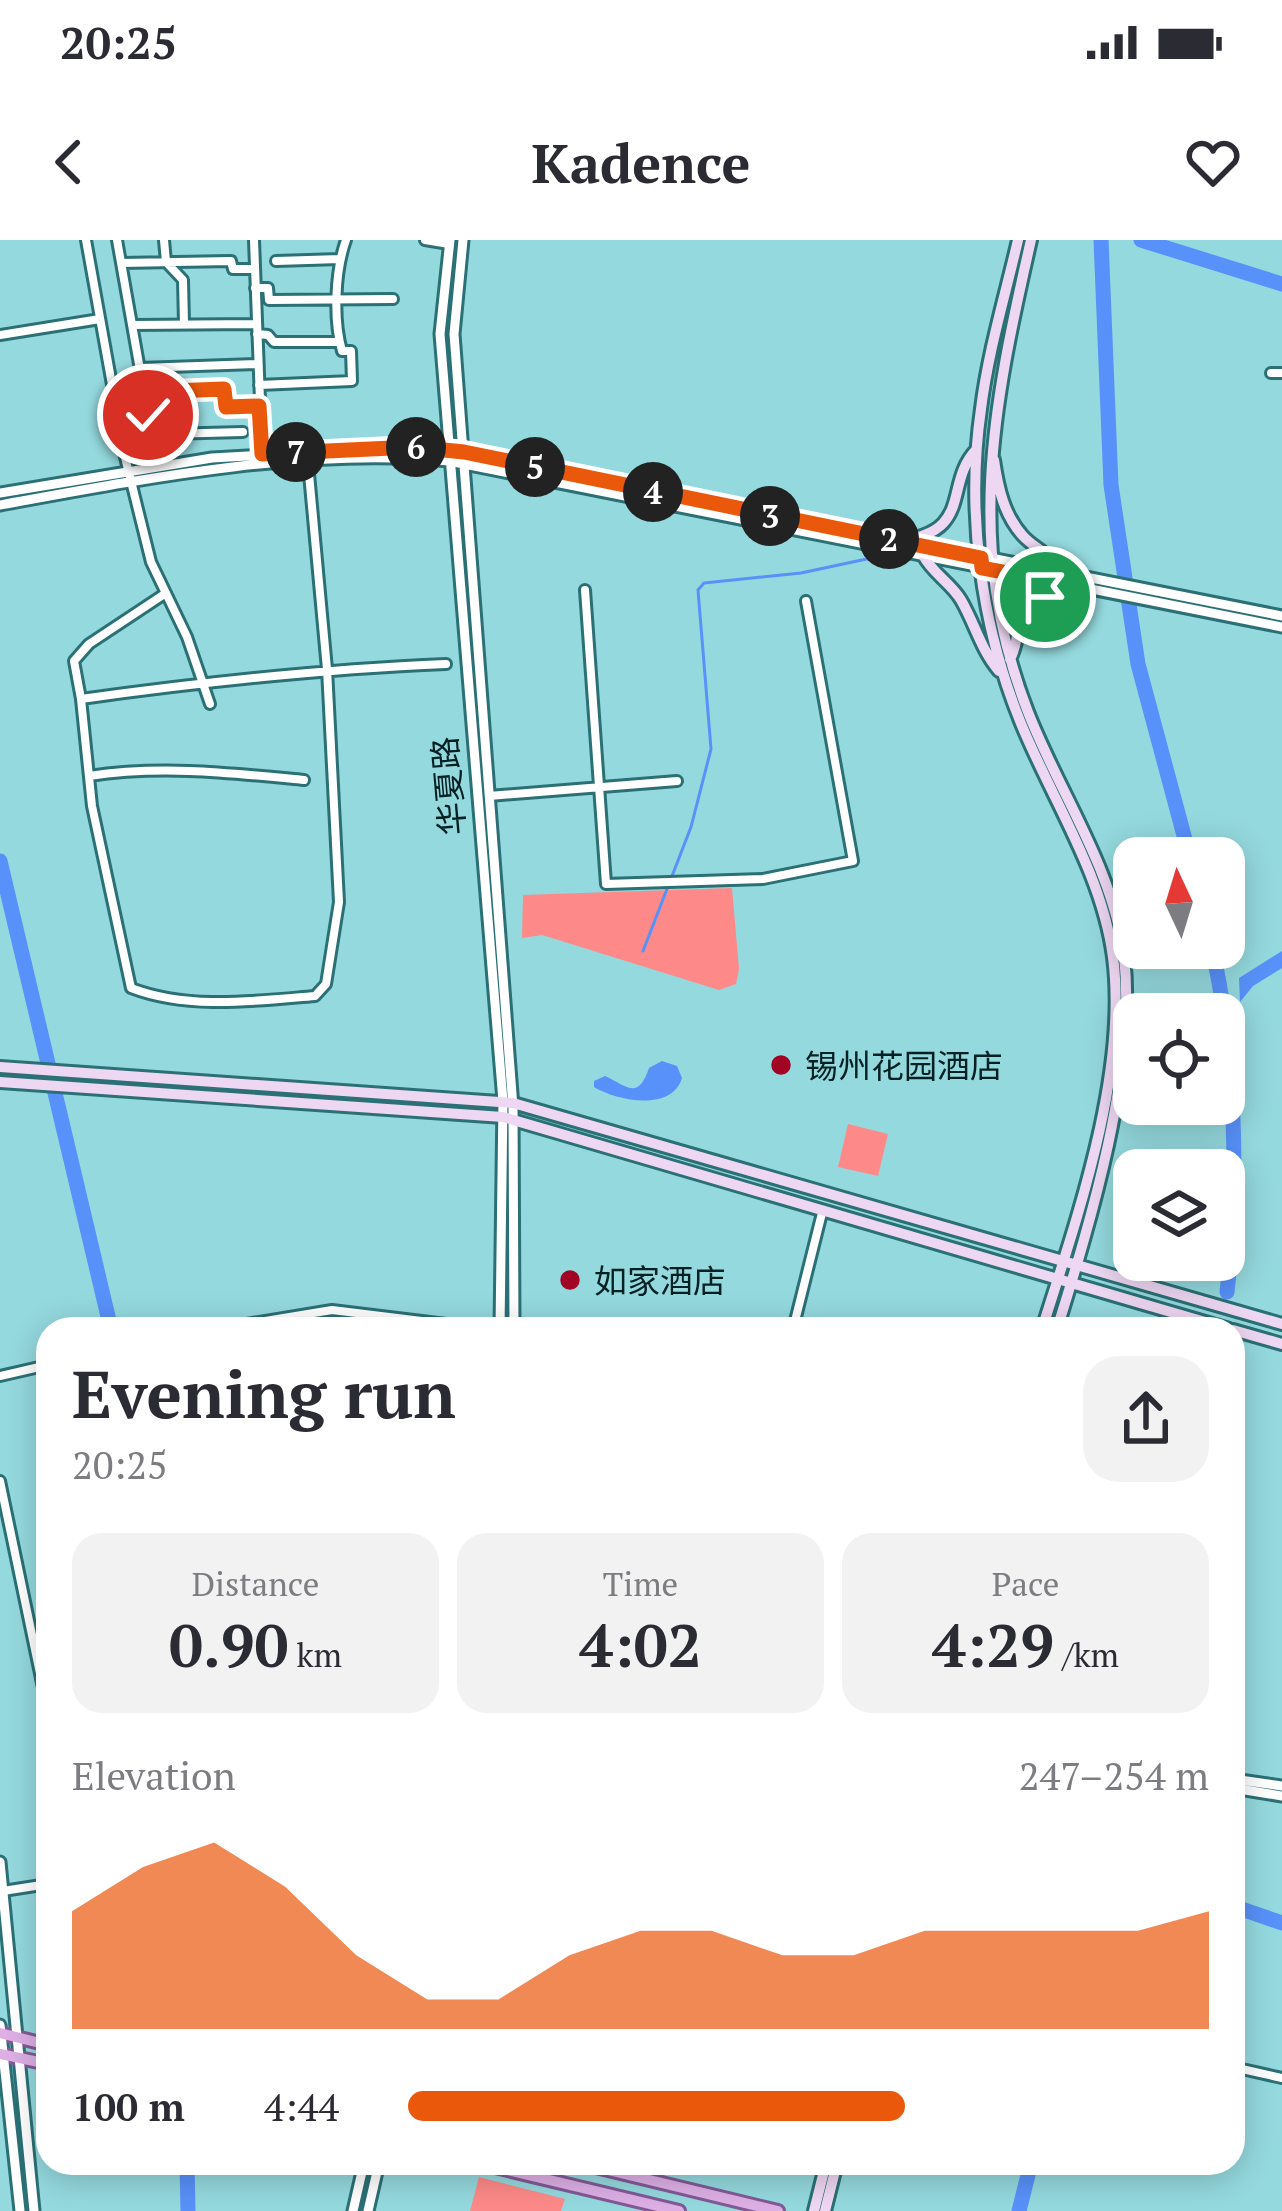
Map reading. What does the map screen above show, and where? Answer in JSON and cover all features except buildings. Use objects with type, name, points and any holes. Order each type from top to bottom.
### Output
[{"type":"main road","points":[[1018,240],[996,365],[988,564],[1028,713],[1102,877],[1124,952],[1127,1027],[1119,1088],[1071,1263],[1058,1280],[1046,1317]]},
{"type":"main road","points":[[1031,240],[976,450],[993,640],[1004,678],[1092,880],[1113,954],[1117,1026],[1071,1283],[1061,1317]]},
{"type":"main road","points":[[992,440],[1002,500],[1010,517],[1060,572]]},
{"type":"main road","points":[[895,541],[913,539],[939,526],[955,506],[968,458],[976,450]]},
{"type":"main road","points":[[923,555],[958,595],[987,656],[1004,678]]},
{"type":"main road","points":[[1010,659],[1025,614],[1033,605],[1080,587]]},
{"type":"main road","points":[[0,1067],[508,1102],[1282,1324]]},
{"type":"main road","points":[[0,1082],[508,1119],[1187,1317]]},
{"type":"main road","points":[[1245,1334],[1282,1344]]},
{"type":"main road","points":[[0,2030],[36,2042]]},
{"type":"main road","points":[[2,2055],[36,2062]]},
{"type":"main road","points":[[528,2175],[679,2211]]},
{"type":"main road","points":[[629,2175],[778,2211]]},
{"type":"main road","points":[[814,2211],[823,2175]]},
{"type":"main road","points":[[825,2211],[834,2175]]},
{"type":"street","points":[[86,240],[151,562],[188,637],[210,704]]},
{"type":"street","points":[[117,240],[148,415],[164,414],[166,434],[243,432]]},
{"type":"street","points":[[164,240],[166,262],[183,280],[184,324]]},
{"type":"street","points":[[254,240],[262,454]]},
{"type":"street","points":[[259,385],[352,381],[351,351],[342,351],[340,342],[340,259],[346,240]]},
{"type":"street","points":[[425,240],[450,242]]},
{"type":"street","name":"华夏路","points":[[463,240],[454,334],[508,1102],[514,1317]]},
{"type":"street","name":"华夏路","points":[[450,242],[440,334],[475,797],[508,1102]]},
{"type":"street","points":[[276,260],[340,259]]},
{"type":"street","points":[[121,263],[231,261],[233,269],[255,269]]},
{"type":"street","points":[[255,288],[268,289],[269,300],[393,299]]},
{"type":"street","points":[[0,335],[100,320]]},
{"type":"street","points":[[132,325],[257,329],[274,342],[340,342]]},
{"type":"street","points":[[140,368],[258,364]]},
{"type":"street","points":[[144,392],[224,389],[226,407],[259,406]]},
{"type":"street","points":[[0,494],[262,454],[414,447],[465,465],[923,555],[1101,578],[1282,627]]},
{"type":"street","points":[[0,506],[130,475],[464,452],[895,541],[1080,587],[1148,593],[1282,616]]},
{"type":"street","points":[[166,593],[89,644],[74,661],[92,806],[130,988],[145,994],[236,1002],[315,996],[326,984],[339,902],[327,669],[308,463]]},
{"type":"street","points":[[585,590],[606,884],[763,879],[853,861],[806,601]]},
{"type":"street","points":[[81,699],[327,669],[446,664]]},
{"type":"street","points":[[89,776],[184,768],[304,780]]},
{"type":"street","points":[[475,797],[677,781]]},
{"type":"street","name":"华夏路","points":[[500,1317],[508,1119]]},
{"type":"street","points":[[796,1317],[822,1213]]},
{"type":"street","points":[[292,1317],[332,1310],[389,1317]]},
{"type":"street","points":[[0,1376],[36,1368]]},
{"type":"street","points":[[0,1481],[36,1654]]},
{"type":"street","points":[[1245,1781],[1282,1786]]},
{"type":"street","points":[[1245,1790],[1282,1796]]},
{"type":"street","points":[[0,1862],[34,2211]]},
{"type":"street","points":[[3,1892],[36,1886]]},
{"type":"street","points":[[0,2030],[20,2211]]},
{"type":"street","points":[[1245,2070],[1282,2078]]},
{"type":"street","points":[[353,2211],[361,2175]]},
{"type":"street","points":[[368,2211],[377,2175]]},
{"type":"shaded area","points":[[732,888],[739,969],[736,984],[719,990],[542,935],[522,938],[523,895]]},
{"type":"shaded area","points":[[848,1124],[888,1134],[878,1176],[838,1167]]},
{"type":"shaded area","points":[[479,2177],[565,2199],[561,2211],[470,2211]]},
{"type":"water","points":[[1282,951],[1282,968],[1245,996],[1240,993],[1239,978]]},
{"type":"water","points":[[662,1061],[677,1066],[682,1078],[667,1096],[629,1099],[594,1087],[594,1081],[605,1076],[636,1088],[649,1068]]},
{"type":"waterway","points":[[1101,240],[1111,485],[1138,664],[1184,837]]},
{"type":"waterway","points":[[1141,240],[1282,284]]},
{"type":"waterway","points":[[643,951],[691,827],[711,749],[698,590],[704,583],[801,573],[876,557]]},
{"type":"waterway","points":[[0,861],[108,1317]]},
{"type":"waterway","points":[[1216,969],[1233,1119],[1227,1292]]},
{"type":"waterway","points":[[1245,1910],[1282,1923]]},
{"type":"waterway","points":[[187,2175],[188,2211]]},
{"type":"waterway","points":[[1019,2211],[1028,2175]]},
{"type":"place","name":"锡州花园酒店","points":[[781,1065]]},
{"type":"place","name":"如家酒店","points":[[570,1280]]},
{"type":"route","points":[[148,415],[144,392],[224,389],[226,407],[259,406],[262,454],[414,447],[464,452],[981,558],[982,568],[1080,587],[1045,597]]}]
